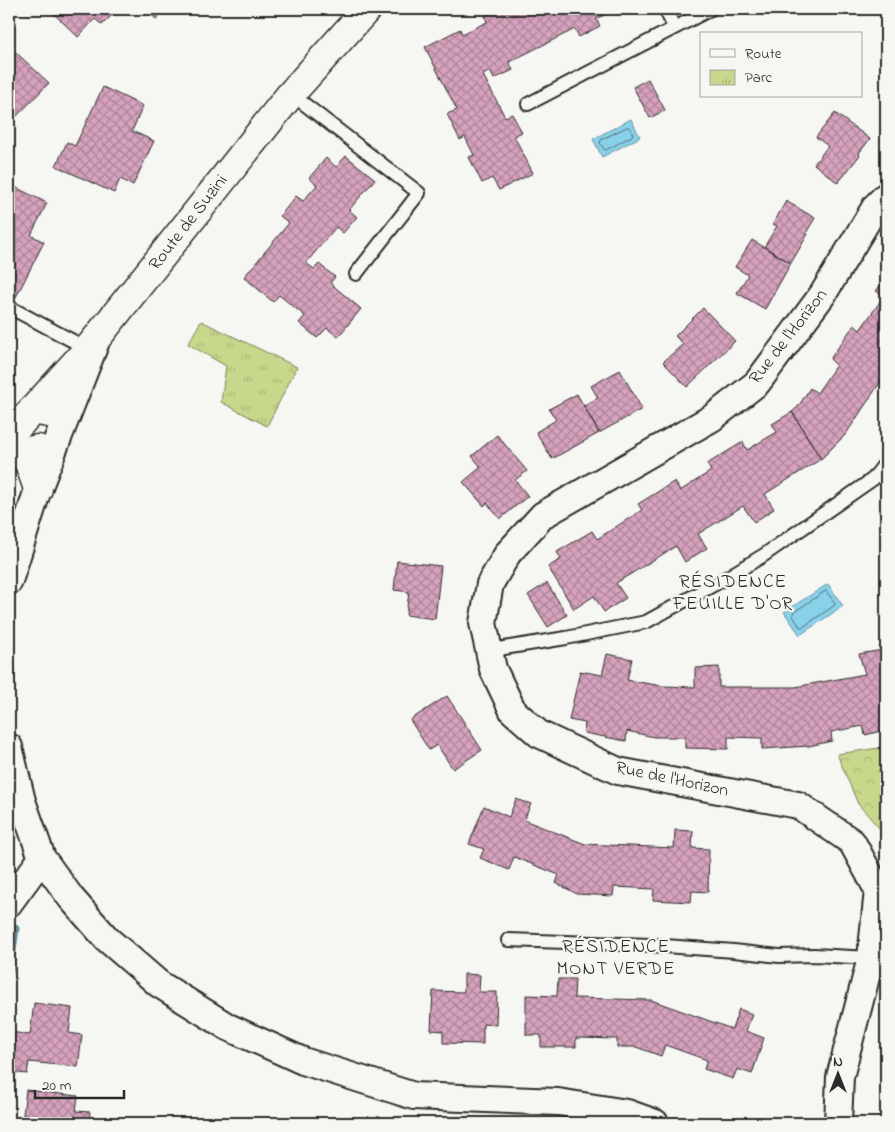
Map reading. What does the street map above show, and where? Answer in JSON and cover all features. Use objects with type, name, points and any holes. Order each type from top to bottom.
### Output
[{"type":"street","name":"Route de Suzini","points":[[13,448],[32,410],[93,344],[290,95],[367,9]]},
{"type":"street","name":"Rue de l'Horizon","points":[[838,1123],[840,1077],[871,958],[878,890],[852,842],[798,805],[618,771],[539,734],[513,711],[493,669],[483,623],[490,584],[508,553],[543,515],[712,418],[756,383],[823,294],[876,206],[886,196]]},
{"type":"street","points":[[9,581],[38,489],[93,344]]},
{"type":"street","points":[[32,410],[66,416]]},
{"type":"street","points":[[13,448],[38,449],[50,456]]},
{"type":"street","points":[[13,448],[29,463],[38,489]]},
{"type":"street","points":[[9,747],[22,801],[42,858],[71,898],[107,939],[159,984],[228,1027],[303,1061],[414,1096],[558,1102],[627,1113],[655,1123]]},
{"type":"street","points":[[9,903],[42,858]]},
{"type":"lane","points":[[665,9],[674,27]]},
{"type":"lane","points":[[528,104],[711,9]]},
{"type":"lane","points":[[290,95],[419,193],[356,274]]},
{"type":"lane","points":[[9,307],[93,344]]},
{"type":"lane","points":[[490,652],[646,622],[764,555],[873,479],[886,462]]},
{"type":"lane","points":[[508,940],[651,945],[779,956],[814,955],[871,958]]},
{"type":"green space","points":[[201,321],[297,367],[267,426],[221,402],[226,366],[188,344]]},
{"type":"green space","points":[[886,747],[886,836],[858,804],[837,754]]},
{"type":"water","points":[[631,119],[640,137],[602,157],[593,139]]},
{"type":"water","points":[[828,584],[843,606],[800,635],[784,612]]},
{"type":"building","points":[[49,9],[118,9],[102,25],[95,19],[78,37]]},
{"type":"building","points":[[145,9],[165,9],[156,19]]},
{"type":"building","points":[[500,9],[515,9],[516,11],[521,9],[617,9],[596,19],[600,26],[579,37],[575,29],[509,62],[513,70],[494,79],[490,71],[483,75],[505,117],[512,114],[522,132],[514,136],[533,173],[499,190],[492,178],[482,183],[469,157],[474,155],[465,137],[460,140],[447,114],[457,110],[425,47],[460,29],[462,34],[487,22],[485,16]]},
{"type":"building","points":[[9,46],[49,83],[15,118],[9,112]]},
{"type":"building","points":[[648,79],[665,110],[650,118],[633,87]]},
{"type":"building","points":[[103,87],[143,106],[132,131],[154,141],[133,185],[120,179],[114,193],[56,166],[67,142],[75,146]]},
{"type":"building","points":[[835,113],[870,139],[838,183],[814,164],[828,146],[816,137]]},
{"type":"building","points":[[346,156],[375,179],[349,210],[357,217],[343,233],[336,227],[306,263],[314,269],[319,264],[335,277],[330,283],[361,309],[338,337],[327,328],[317,338],[299,323],[305,316],[279,295],[273,302],[244,277],[289,223],[280,216],[296,196],[303,201],[317,185],[309,178],[326,158],[336,167]]},
{"type":"building","points":[[9,184],[47,203],[31,235],[44,242],[16,297],[9,293]]},
{"type":"building","points":[[786,201],[815,218],[791,263],[764,247],[777,226],[773,224]]},
{"type":"building","points":[[752,240],[791,263],[765,309],[737,293],[748,275],[735,267]]},
{"type":"building","points":[[886,278],[886,384],[881,381],[846,434],[821,459],[792,412],[798,407],[810,388],[817,393],[836,365],[830,359],[854,325],[860,330],[884,296],[876,291]]},
{"type":"building","points":[[703,308],[735,341],[687,387],[663,362],[683,344],[675,336]]},
{"type":"building","points":[[620,370],[642,409],[599,433],[584,406],[598,398],[591,386]]},
{"type":"building","points":[[577,394],[599,433],[552,459],[536,432],[556,420],[549,409]]},
{"type":"building","points":[[792,412],[821,459],[765,494],[774,509],[754,522],[743,506],[698,534],[707,548],[685,562],[676,546],[616,583],[626,598],[604,612],[594,596],[574,609],[548,567],[561,559],[557,552],[592,531],[597,539],[642,510],[638,504],[675,481],[680,491],[711,471],[707,464],[743,442],[747,450],[777,432],[772,424]]},
{"type":"building","points":[[497,435],[527,471],[515,480],[528,496],[500,519],[487,503],[484,506],[463,482],[481,467],[472,456]]},
{"type":"building","points":[[397,561],[441,566],[435,619],[406,615],[409,592],[394,590]]},
{"type":"building","points":[[547,583],[567,615],[548,627],[528,595]]},
{"type":"building","points":[[883,650],[886,664],[886,730],[865,735],[863,726],[831,732],[832,741],[809,746],[762,749],[762,738],[728,737],[728,749],[685,748],[685,737],[654,737],[627,731],[626,741],[584,733],[585,723],[569,720],[580,671],[602,675],[607,654],[632,659],[627,680],[662,686],[695,687],[695,668],[719,667],[719,687],[795,687],[865,674],[859,654]]},
{"type":"building","points":[[447,696],[482,750],[453,769],[437,745],[429,750],[410,720]]},
{"type":"building","points":[[516,799],[531,804],[524,820],[585,844],[674,848],[675,830],[693,831],[692,848],[709,849],[708,892],[692,891],[691,902],[653,900],[654,889],[614,887],[613,896],[577,894],[556,883],[559,875],[514,857],[509,870],[480,858],[484,849],[469,844],[484,806],[509,817]]},
{"type":"building","points":[[464,974],[480,975],[479,992],[497,992],[496,1025],[483,1024],[483,1044],[443,1043],[443,1031],[431,1030],[433,991],[464,992]]},
{"type":"building","points":[[558,979],[575,979],[574,998],[651,1000],[732,1029],[739,1009],[752,1014],[746,1031],[764,1038],[752,1074],[737,1069],[733,1079],[704,1069],[707,1060],[665,1045],[661,1056],[636,1047],[617,1047],[617,1039],[576,1038],[576,1047],[541,1047],[541,1035],[526,1035],[526,995],[557,996]]},
{"type":"building","points":[[34,1003],[72,1008],[69,1033],[82,1035],[78,1067],[29,1062],[27,1074],[10,1072],[12,1063],[9,1063],[11,1032],[30,1035]]},
{"type":"building","points":[[26,1090],[78,1096],[76,1111],[90,1112],[89,1123],[22,1123]]},
{"type":"waterway","points":[[9,970],[15,929]]},
{"type":"district","name":"RÉSIDENCE FEUILLE D'OR","points":[[733,593]]},
{"type":"district","name":"RÉSIDENCE MONT VERDE","points":[[616,958]]}]
